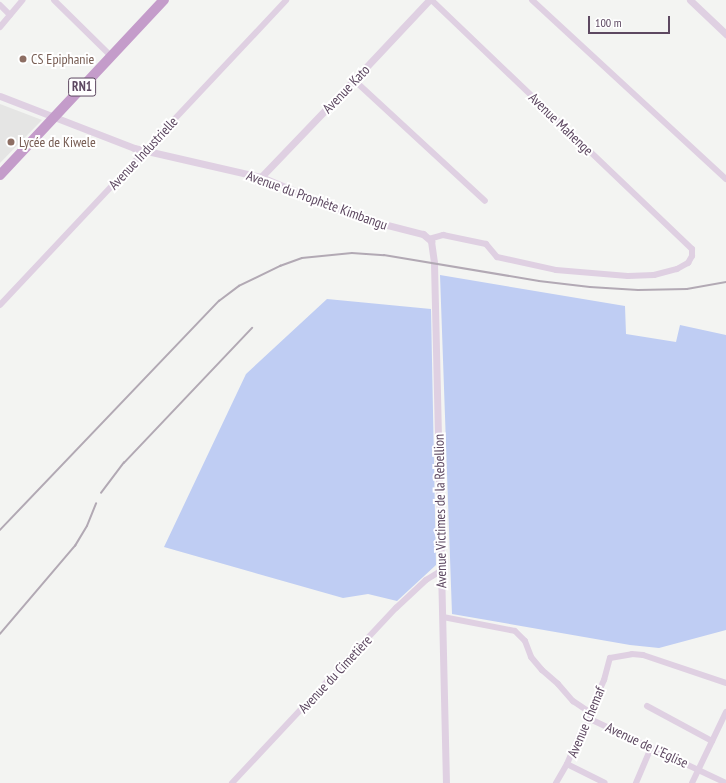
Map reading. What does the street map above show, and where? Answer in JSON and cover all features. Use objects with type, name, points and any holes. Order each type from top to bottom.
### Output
[{"type":"highway","name":"RN1","points":[[0,175],[164,0]]},
{"type":"street","points":[[0,27],[23,0]]},
{"type":"street","points":[[54,0],[111,56]]},
{"type":"street","name":"Avenue Industrielle","points":[[0,305],[286,0]]},
{"type":"street","name":"Avenue Kato","points":[[261,176],[430,0]]},
{"type":"street","name":"Avenue Mahenge","points":[[429,239],[443,235],[488,245],[495,257],[556,270],[628,276],[654,275],[677,269],[688,263],[692,256],[692,249],[430,0]]},
{"type":"street","points":[[532,0],[726,179]]},
{"type":"street","points":[[690,0],[726,34]]},
{"type":"street","points":[[0,5],[10,15]]},
{"type":"street","points":[[354,80],[485,201]]},
{"type":"street","name":"Avenue du Prophète Kimbangu","points":[[0,96],[144,152],[261,176],[360,218],[419,233],[429,239]]},
{"type":"street","name":"Avenue Victimes de la Rebellion","points":[[429,239],[433,246],[434,263],[446,783]]},
{"type":"street","name":"Avenue du Cimetière","points":[[232,783],[396,608],[426,580],[442,570]]},
{"type":"street","name":"Avenue de L'Eglise","points":[[443,617],[509,629],[518,633],[525,642],[531,657],[542,670],[590,716],[726,783]]},
{"type":"street","name":"Avenue Chemaf","points":[[556,783],[567,764],[580,733],[590,716],[604,680],[610,658],[632,654],[643,655],[726,683]]},
{"type":"street","points":[[647,706],[712,741]]},
{"type":"street","points":[[692,783],[726,712]]},
{"type":"street","points":[[636,783],[651,747]]},
{"type":"street","points":[[567,764],[605,783]]},
{"type":"shaded area","name":"Lycée de Kiwele","points":[[0,104],[42,120],[0,163]]},
{"type":"shaded area","points":[[440,275],[625,306],[626,334],[676,342],[680,325],[726,335],[726,630],[659,648],[630,645],[452,614]]},
{"type":"shaded area","points":[[327,299],[431,309],[436,565],[397,601],[368,594],[343,598],[164,547],[246,374]]},
{"type":"railway","points":[[0,530],[219,301],[239,286],[280,266],[302,258],[352,253],[384,255],[539,281],[590,287],[638,290],[687,289],[726,282]]},
{"type":"railway","points":[[101,493],[124,463],[252,328]]},
{"type":"railway","points":[[0,634],[75,546],[87,526],[96,504]]},
{"type":"place","name":"CS Epiphanie","points":[[23,59]]},
{"type":"place","name":"Lycée de Kiwele","points":[[11,142]]}]
